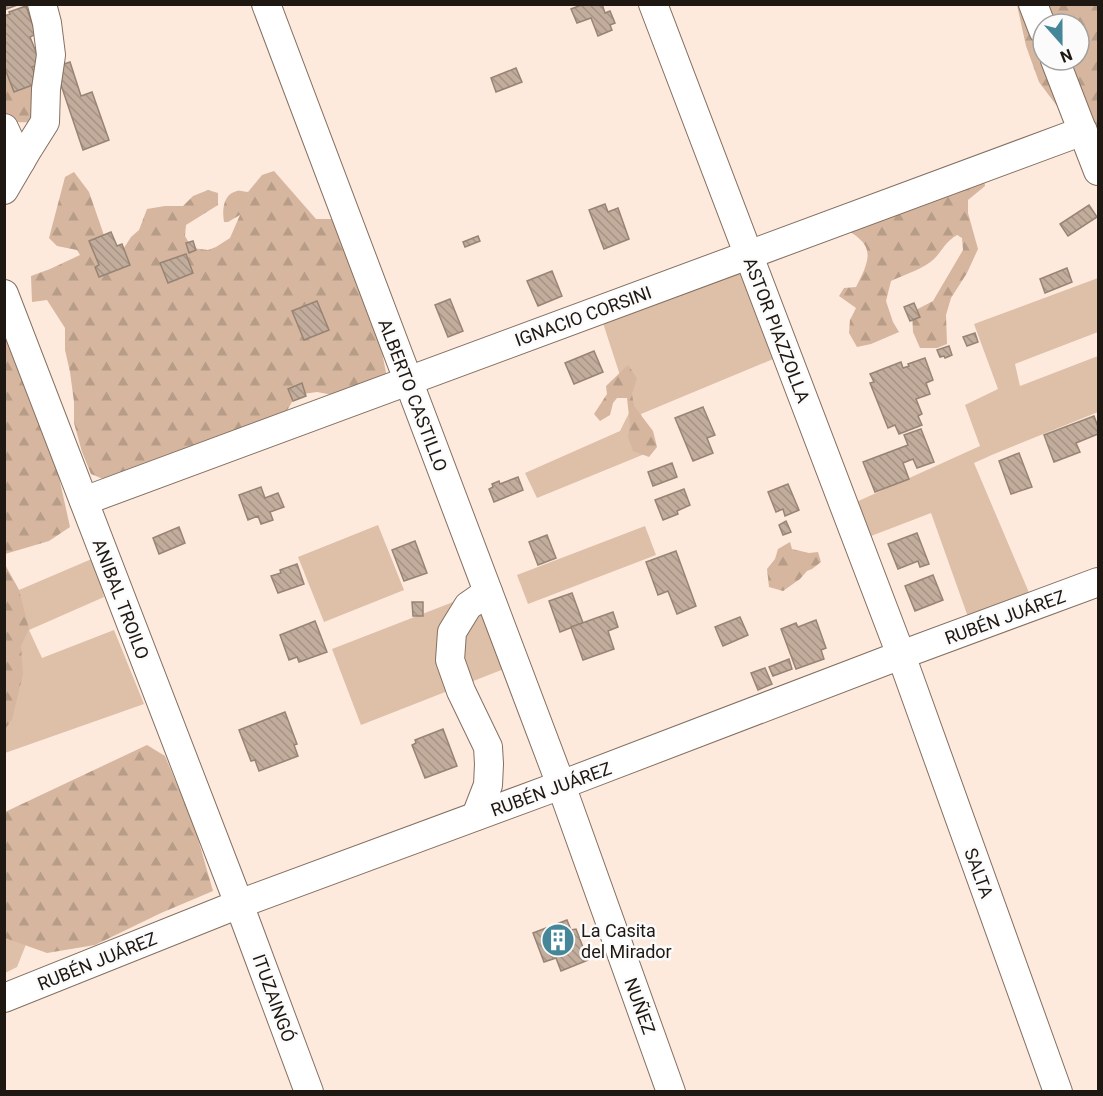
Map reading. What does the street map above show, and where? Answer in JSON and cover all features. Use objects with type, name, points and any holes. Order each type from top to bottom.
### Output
[{"type":"street","points":[[4,190],[45,122],[46,89],[51,55],[42,4]]},
{"type":"street","name":"ALBERTO CASTILLO","points":[[266,4],[561,785]]},
{"type":"street","name":"ASTOR PIAZZOLLA","points":[[653,4],[901,655]]},
{"type":"street","points":[[1060,72],[1098,171]]},
{"type":"street","points":[[4,128],[21,161]]},
{"type":"street","name":"IGNACIO CORSINI","points":[[84,501],[1083,131]]},
{"type":"street","name":"ANIBAL TROILO","points":[[4,294],[239,903]]},
{"type":"street","name":"RUBÉN JUÁREZ","points":[[4,999],[239,903],[561,785],[1098,582]]},
{"type":"street","points":[[476,816],[488,785],[488,747],[460,691],[450,660],[452,632],[468,606],[488,592]]},
{"type":"street","name":"SALTA","points":[[901,655],[1058,1092]]},
{"type":"street","name":"NUÑEZ","points":[[561,785],[671,1092]]},
{"type":"street","name":"ITUZAINGÓ","points":[[239,903],[309,1092]]},
{"type":"shaded area","points":[[740,265],[778,357],[641,414],[652,451],[537,498],[525,473],[620,431],[631,409],[602,320]]},
{"type":"shaded area","points":[[1098,278],[1098,332],[1015,364],[1020,386],[1098,356],[1098,412],[974,463],[1030,595],[968,617],[931,513],[871,536],[854,503],[980,446],[965,405],[998,389],[974,324]]},
{"type":"shaded area","points":[[378,525],[404,590],[324,622],[298,557]]},
{"type":"shaded area","points":[[645,526],[656,555],[528,604],[517,575]]},
{"type":"shaded area","points":[[94,558],[104,597],[29,630],[42,658],[114,630],[144,704],[5,753],[4,563],[19,590]]},
{"type":"shaded area","points":[[479,592],[509,667],[361,725],[332,649]]},
{"type":"shaded area","points":[[4,823],[33,927],[17,967],[5,973]]},
{"type":"green space","points":[[1017,5],[1098,5],[1098,161],[1039,82],[1035,72],[1091,72],[1091,12],[1031,12],[1031,60]]},
{"type":"green space","points":[[63,50],[66,88],[53,91],[39,121],[17,122],[5,116],[5,53],[35,56]]},
{"type":"green space","points":[[274,171],[316,219],[338,219],[371,296],[388,383],[339,396],[317,392],[296,395],[285,414],[108,481],[91,474],[74,423],[74,402],[65,350],[65,328],[47,300],[32,302],[31,276],[80,255],[77,250],[57,246],[49,238],[65,177],[74,172],[89,192],[106,241],[122,251],[131,237],[139,230],[147,209],[183,206],[193,196],[208,190],[218,193],[218,205],[186,225],[185,236],[192,248],[208,250],[230,238],[240,215],[224,222],[223,213],[229,195],[237,191],[248,192],[262,175]]},
{"type":"green space","points":[[984,177],[985,186],[968,200],[968,213],[978,249],[967,273],[951,298],[946,315],[947,344],[937,348],[920,348],[913,332],[912,312],[933,301],[963,250],[962,238],[957,235],[930,263],[891,281],[886,301],[899,332],[871,344],[857,347],[849,333],[850,320],[856,308],[839,296],[844,288],[856,287],[865,266],[867,251],[860,239],[841,226]]},
{"type":"green space","points":[[4,332],[55,459],[70,527],[49,541],[5,554]]},
{"type":"green space","points":[[628,365],[637,378],[632,394],[634,406],[653,431],[657,447],[649,457],[633,451],[628,437],[630,425],[627,398],[617,398],[610,415],[600,421],[594,414],[607,394],[606,386]]},
{"type":"green space","points":[[790,542],[792,549],[809,553],[818,552],[821,562],[783,591],[769,587],[767,569],[775,559],[778,549]]},
{"type":"green space","points":[[4,563],[19,590],[29,629],[21,646],[23,674],[12,720],[5,729]]},
{"type":"green space","points":[[147,745],[165,756],[194,825],[213,891],[95,945],[47,953],[5,938],[5,812]]},
{"type":"building","points":[[4,4],[20,4],[4,10]]},
{"type":"building","points":[[584,4],[602,4],[605,13],[610,11],[615,23],[610,25],[612,30],[598,36],[591,18],[577,23],[571,9]]},
{"type":"building","points":[[26,6],[36,34],[30,37],[41,64],[32,67],[38,83],[14,92],[4,66],[4,16]]},
{"type":"building","points":[[70,62],[81,96],[92,92],[109,140],[83,150],[55,67]]},
{"type":"building","points":[[516,68],[522,82],[496,92],[491,78]]},
{"type":"building","points":[[605,204],[608,212],[618,208],[629,239],[604,249],[589,210]]},
{"type":"building","points":[[1089,205],[1097,217],[1068,236],[1060,224]]},
{"type":"building","points":[[111,232],[117,246],[122,244],[130,265],[99,277],[95,267],[99,265],[89,241]]},
{"type":"building","points":[[478,236],[480,241],[465,247],[463,242]]},
{"type":"building","points":[[193,241],[196,250],[189,253],[186,243]]},
{"type":"building","points":[[186,254],[193,273],[168,283],[160,263]]},
{"type":"building","points":[[1067,268],[1072,282],[1045,293],[1040,279]]},
{"type":"building","points":[[552,271],[562,296],[538,306],[527,281]]},
{"type":"building","points":[[450,299],[463,331],[448,337],[435,305]]},
{"type":"building","points":[[317,301],[329,330],[304,340],[292,311]]},
{"type":"building","points":[[914,303],[920,317],[910,321],[904,307]]},
{"type":"building","points":[[975,333],[978,342],[967,346],[963,337]]},
{"type":"building","points":[[949,346],[952,355],[945,358],[940,357],[937,350]]},
{"type":"building","points":[[594,351],[603,372],[574,384],[565,363]]},
{"type":"building","points":[[925,358],[933,380],[926,383],[930,394],[916,399],[922,414],[918,416],[922,425],[899,434],[895,425],[888,428],[870,383],[874,382],[870,374],[901,362],[903,368]]},
{"type":"building","points":[[302,383],[306,396],[293,401],[288,389]]},
{"type":"building","points":[[703,407],[715,435],[707,438],[713,453],[693,461],[675,418]]},
{"type":"building","points":[[1094,416],[1098,434],[1076,443],[1080,452],[1054,462],[1044,435]]},
{"type":"building","points":[[921,429],[934,462],[917,468],[913,459],[903,463],[909,479],[875,492],[863,462],[908,445],[904,435]]},
{"type":"building","points":[[1019,453],[1032,487],[1011,494],[999,461]]},
{"type":"building","points":[[672,463],[677,477],[653,486],[648,472]]},
{"type":"building","points":[[518,477],[523,490],[494,502],[489,489],[493,487],[492,484],[499,481],[500,484]]},
{"type":"building","points":[[788,484],[799,510],[785,516],[783,509],[776,512],[768,492]]},
{"type":"building","points":[[261,487],[265,498],[278,493],[284,507],[270,512],[273,520],[261,524],[258,516],[248,520],[239,495]]},
{"type":"building","points":[[684,489],[690,505],[677,511],[678,514],[663,520],[655,500]]},
{"type":"building","points":[[786,521],[791,532],[783,535],[779,525]]},
{"type":"building","points":[[179,527],[185,543],[159,554],[153,538]]},
{"type":"building","points":[[917,533],[929,564],[920,567],[918,561],[898,569],[888,544]]},
{"type":"building","points":[[547,535],[556,558],[538,565],[529,542]]},
{"type":"building","points":[[415,541],[427,573],[404,581],[392,550]]},
{"type":"building","points":[[676,551],[696,606],[677,614],[668,591],[658,595],[646,562]]},
{"type":"building","points":[[297,564],[304,584],[278,593],[271,576]]},
{"type":"building","points":[[933,575],[943,600],[915,611],[905,586]]},
{"type":"building","points":[[572,593],[583,623],[560,632],[549,601]]},
{"type":"building","points":[[412,602],[423,602],[423,616],[413,616]]},
{"type":"building","points":[[613,612],[618,627],[608,631],[614,649],[583,660],[571,627]]},
{"type":"building","points":[[740,617],[748,635],[723,646],[715,627]]},
{"type":"building","points":[[816,620],[826,648],[821,650],[824,659],[796,669],[781,629],[796,623],[798,627]]},
{"type":"building","points":[[315,621],[327,652],[299,662],[297,657],[289,660],[280,635]]},
{"type":"building","points":[[789,659],[792,669],[773,676],[769,667]]},
{"type":"building","points":[[765,668],[772,684],[758,690],[751,673]]},
{"type":"building","points":[[285,712],[297,744],[294,745],[298,756],[259,771],[255,760],[251,761],[239,730]]},
{"type":"building","points":[[443,729],[457,766],[425,778],[412,745],[416,743],[415,740]]},
{"type":"building","name":"La Casita del Mirador","points":[[567,920],[571,930],[576,929],[588,960],[561,971],[556,958],[544,962],[533,933]]},
{"type":"place","name":"La Casita del Mirador","points":[[558,940]]}]
